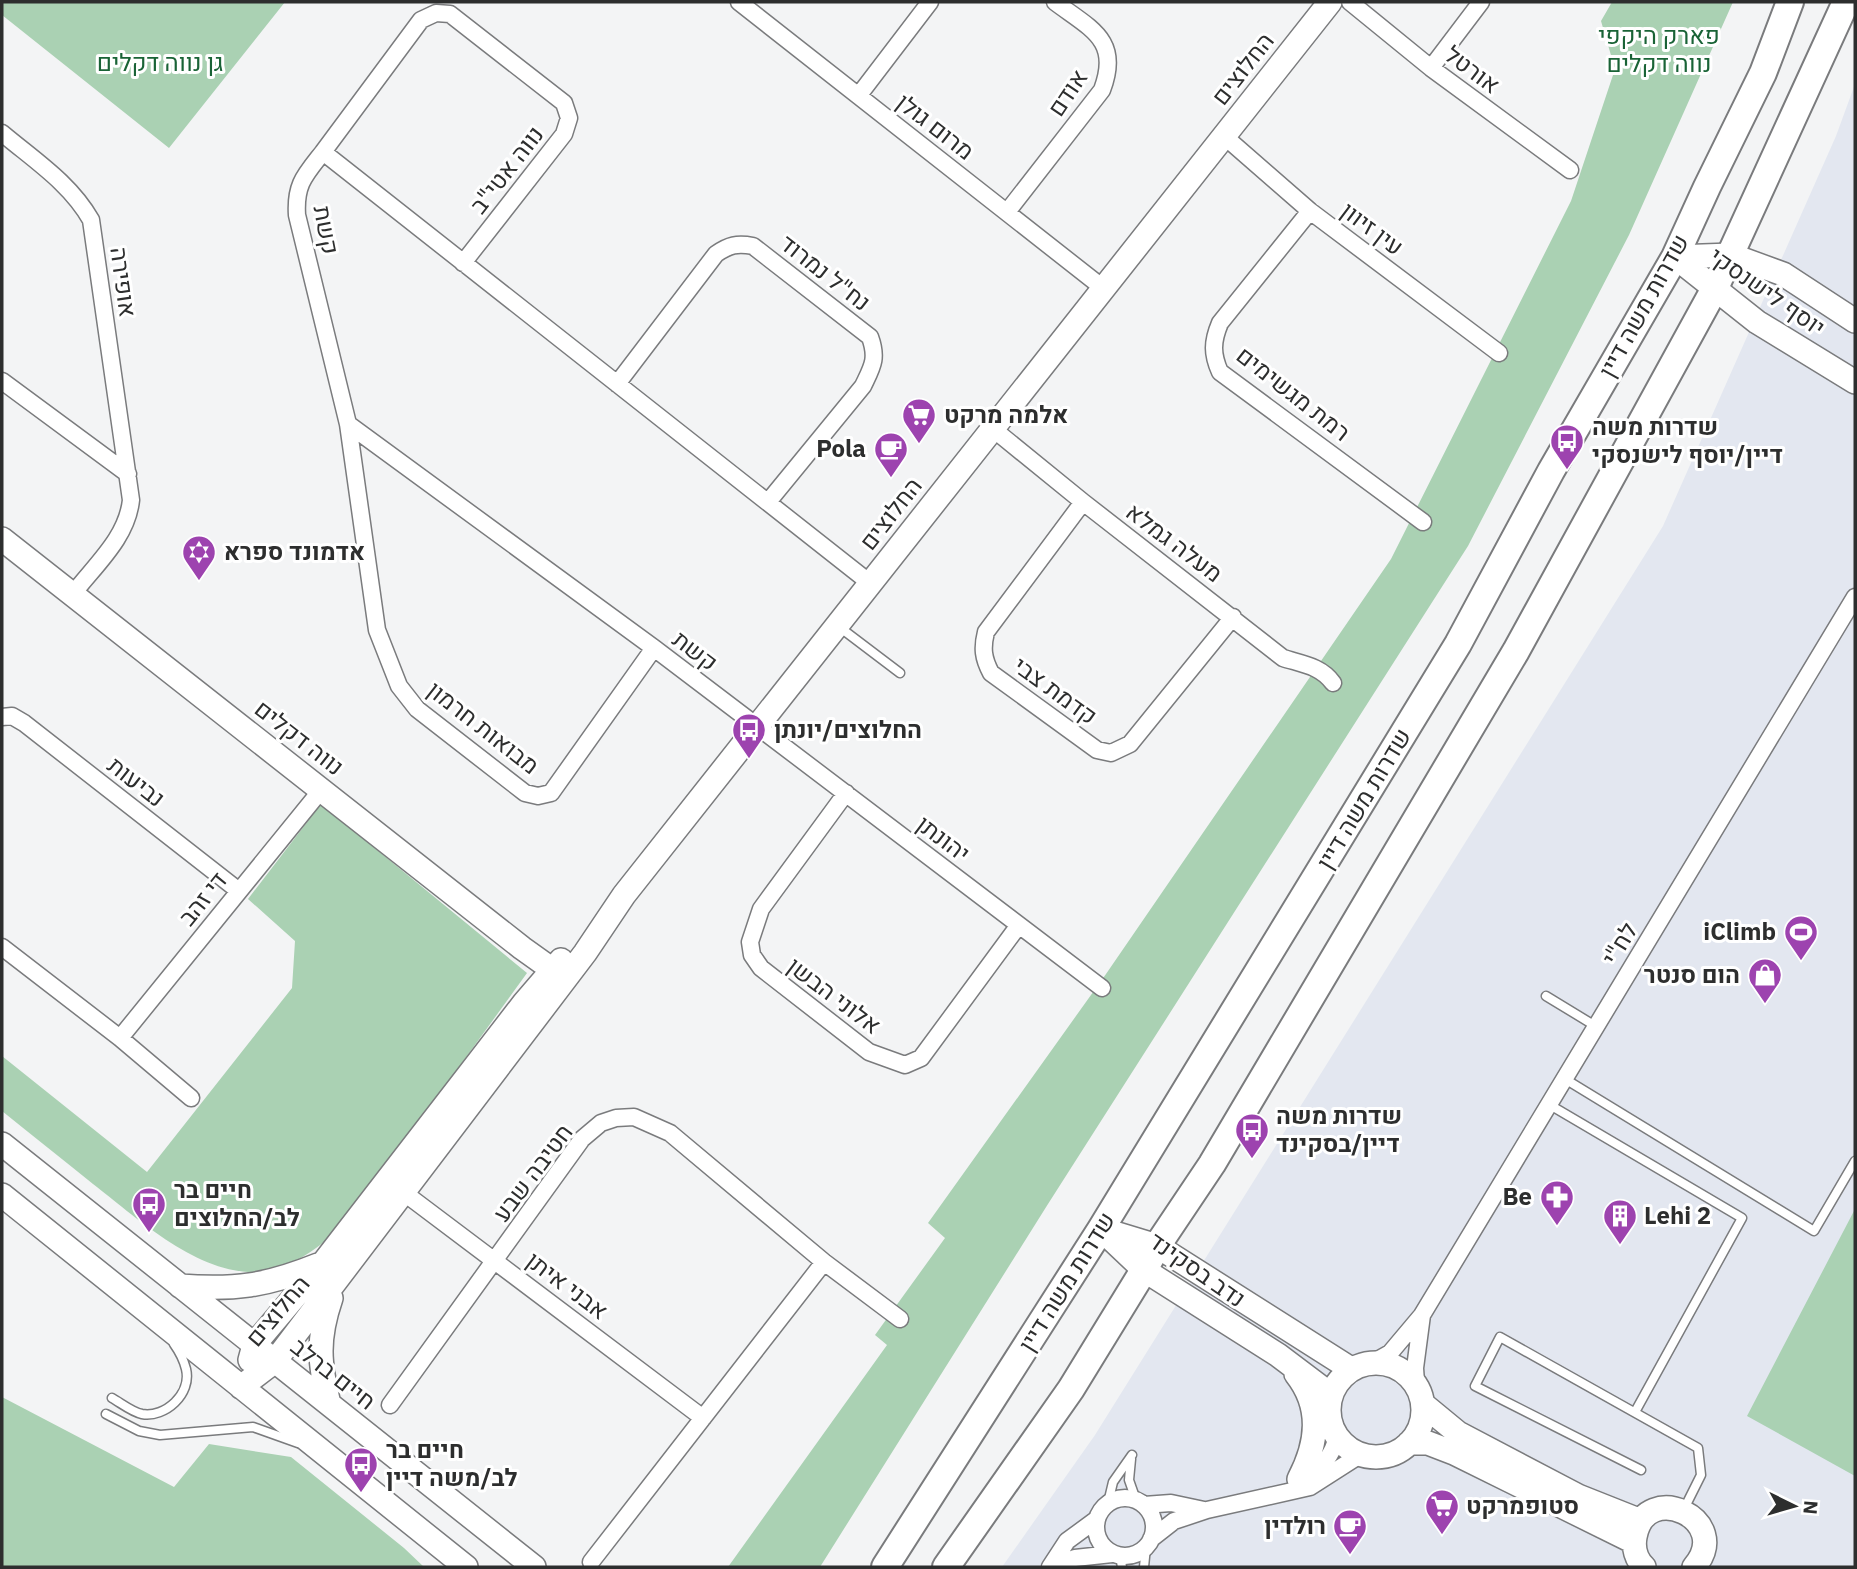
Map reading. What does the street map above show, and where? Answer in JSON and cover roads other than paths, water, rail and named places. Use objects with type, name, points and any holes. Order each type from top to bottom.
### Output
[{"type":"main road","name":"שדרות משה דיין","points":[[885,1567],[1101,1229],[1458,644],[1558,460],[1675,257],[1706,187],[1763,73],[1790,2]]},
{"type":"main road","points":[[946,1567],[1071,1389],[1157,1246],[1212,1164],[1516,651],[1714,290],[1846,2]]},
{"type":"street","name":"מרום גולן","points":[[739,2],[1103,288]]},
{"type":"street","points":[[859,95],[930,2]]},
{"type":"street","name":"אודם","points":[[1007,212],[1102,90],[1108,73],[1110,58],[1105,45],[1091,30],[1055,2]]},
{"type":"street","name":"החלוצים","points":[[241,1387],[275,1361],[403,1192],[559,974],[1330,2]]},
{"type":"street","name":"אורטל","points":[[1350,2],[1431,68],[1570,170]]},
{"type":"street","points":[[1431,68],[1481,2]]},
{"type":"street","name":"נווה אטי\"ב","points":[[323,152],[421,20],[436,13],[450,14],[564,103],[569,118],[566,132],[463,263]]},
{"type":"street","name":"אופירה","points":[[2,133],[68,188],[91,220],[131,500],[123,532],[73,594]]},
{"type":"street","name":"עין זיוון","points":[[1224,136],[1310,211],[1499,353]]},
{"type":"street","name":"קשת","points":[[757,726],[348,424],[297,215],[296,197],[302,180],[323,152],[870,583]]},
{"type":"street","name":"רמת מגשימים","points":[[1310,211],[1220,323],[1213,339],[1213,356],[1220,372],[1423,522]]},
{"type":"street","name":"נח\"ל נמרוד","points":[[617,384],[716,254],[727,246],[753,246],[870,337],[875,352],[863,386],[768,502]]},
{"type":"street","name":"יוסף לישנסקי","points":[[1675,257],[1731,255],[1783,274],[1855,321]]},
{"type":"street","name":"יוסף לישנסקי","points":[[1675,257],[1757,322],[1855,382]]},
{"type":"street","points":[[2,381],[128,474]]},
{"type":"street","name":"מבואות חרמון","points":[[348,424],[377,630],[399,686],[417,709],[525,793],[538,796],[551,793],[654,648]]},
{"type":"street","name":"מעלה גמלא","points":[[992,428],[1283,658],[1317,668],[1329,678]]},
{"type":"street","name":"קדמת צבי","points":[[1083,502],[986,632],[984,660],[990,673],[1097,750],[1111,753],[1130,744],[1233,617]]},
{"type":"street","name":"נווה דקלים","points":[[2,539],[522,948],[559,974]]},
{"type":"street","name":"לח\"י","points":[[1374,1362],[1390,1353],[1422,1315],[1855,597]]},
{"type":"street","name":"נביעות","points":[[2,717],[12,716],[24,723],[239,891]]},
{"type":"street","name":"יהונתן","points":[[757,726],[1100,986]]},
{"type":"street","name":"די זהב","points":[[120,1038],[322,789]]},
{"type":"street","name":"אלוני הבשן","points":[[846,793],[761,909],[750,942],[752,955],[761,968],[869,1052],[905,1065],[921,1058],[1018,925]]},
{"type":"street","points":[[2,947],[120,1038],[191,1098]]},
{"type":"street","name":"החלוצים","points":[[241,1387],[254,1345],[324,1262],[524,1003],[559,974]]},
{"type":"street","name":"חטיבה שבע","points":[[390,1405],[582,1139],[601,1124],[616,1118],[634,1117],[670,1133],[824,1262],[895,1315]]},
{"type":"street","name":"חיים ברלב","points":[[2,1144],[534,1567]]},
{"type":"street","name":"אבני איתן","points":[[403,1192],[703,1418]]},
{"type":"street","points":[[2,1195],[466,1567]]},
{"type":"street","name":"נדב בסקינד","points":[[1101,1229],[1157,1246],[1351,1369]]},
{"type":"street","name":"נדב בסקינד","points":[[1101,1229],[1144,1270],[1285,1360],[1331,1395]]},
{"type":"street","points":[[180,1286],[221,1289],[250,1287],[287,1278],[324,1262]]},
{"type":"street","points":[[591,1562],[824,1262]]},
{"type":"street","points":[[329,1404],[320,1368],[322,1323],[335,1284]]},
{"type":"street","name":"לח\"י","points":[[1416,1383],[1415,1368],[1422,1315]]},
{"type":"street","points":[[1285,1360],[1308,1390],[1315,1421],[1314,1444],[1299,1479]]},
{"type":"street","points":[[1374,1362],[1397,1366],[1410,1376],[1416,1383],[1424,1405],[1423,1421],[1416,1436],[1390,1455],[1375,1457],[1360,1455],[1336,1436],[1330,1422],[1329,1407],[1331,1395],[1340,1379],[1351,1369],[1374,1362]]},
{"type":"street","points":[[1424,1405],[1458,1433],[1598,1505],[1636,1550]]},
{"type":"street","points":[[1259,1498],[1325,1463],[1333,1452],[1336,1436]]},
{"type":"street","points":[[1409,1443],[1428,1444],[1454,1453],[1636,1550]]},
{"type":"street","points":[[1051,1567],[1075,1558],[1118,1559],[1138,1553],[1174,1521],[1206,1510],[1310,1486],[1360,1455]]},
{"type":"street","points":[[1051,1567],[1067,1541],[1097,1519],[1108,1503],[1117,1499],[1171,1503],[1206,1510]]},
{"type":"street","points":[[1140,1502],[1154,1521],[1149,1543]]},
{"type":"street","points":[[1636,1550],[1650,1513],[1672,1507],[1683,1510],[1700,1526],[1704,1537],[1704,1564]]},
{"type":"street","points":[[1097,1519],[1098,1538],[1118,1559]]},
{"type":"lane","points":[[836,625],[901,673]]},
{"type":"lane","points":[[1546,996],[1597,1027]]},
{"type":"lane","points":[[1566,1079],[1814,1231],[1855,1161]]},
{"type":"lane","points":[[1550,1105],[1742,1217],[1634,1412]]},
{"type":"lane","points":[[112,1398],[139,1414],[157,1415],[176,1403],[185,1388],[187,1371],[176,1346],[123,1292]]},
{"type":"lane","points":[[1642,1470],[1475,1386],[1500,1337],[1698,1448],[1701,1475],[1683,1510]]},
{"type":"lane","points":[[106,1415],[139,1432],[160,1435],[253,1427],[296,1442],[337,1464]]},
{"type":"lane","points":[[1108,1503],[1112,1482],[1132,1455],[1129,1480],[1140,1502]]},
{"type":"lane","points":[[1144,1567],[1149,1543]]},
{"type":"place","name":"אלמה מרקט","points":[[919,445]]},
{"type":"place","name":"שדרות משה דיין/יוסף לישנסקי","points":[[1567,471]]},
{"type":"place","name":"Pola","points":[[891,479]]},
{"type":"place","name":"אדמונד ספרא","points":[[199,582]]},
{"type":"place","name":"החלוצים/יונתן","points":[[749,760]]},
{"type":"place","name":"iClimb","points":[[1801,962]]},
{"type":"place","name":"הום סנטר","points":[[1765,1005]]},
{"type":"place","name":"שדרות משה דיין/בסקינד","points":[[1252,1160]]},
{"type":"place","name":"Be","points":[[1557,1227]]},
{"type":"place","name":"חיים בר לב/החלוצים","points":[[149,1234]]},
{"type":"place","name":"Lehi 2","points":[[1620,1246]]},
{"type":"place","name":"חיים בר לב/משה דיין","points":[[361,1494]]},
{"type":"place","name":"סטופמרקט","points":[[1442,1536]]},
{"type":"place","name":"רולדין","points":[[1350,1556]]},
{"type":"park label","name":"פארק היקפי נווה דקלים","points":[[1659,50]]},
{"type":"park label","name":"גן נווה דקלים","points":[[160,63]]}]
